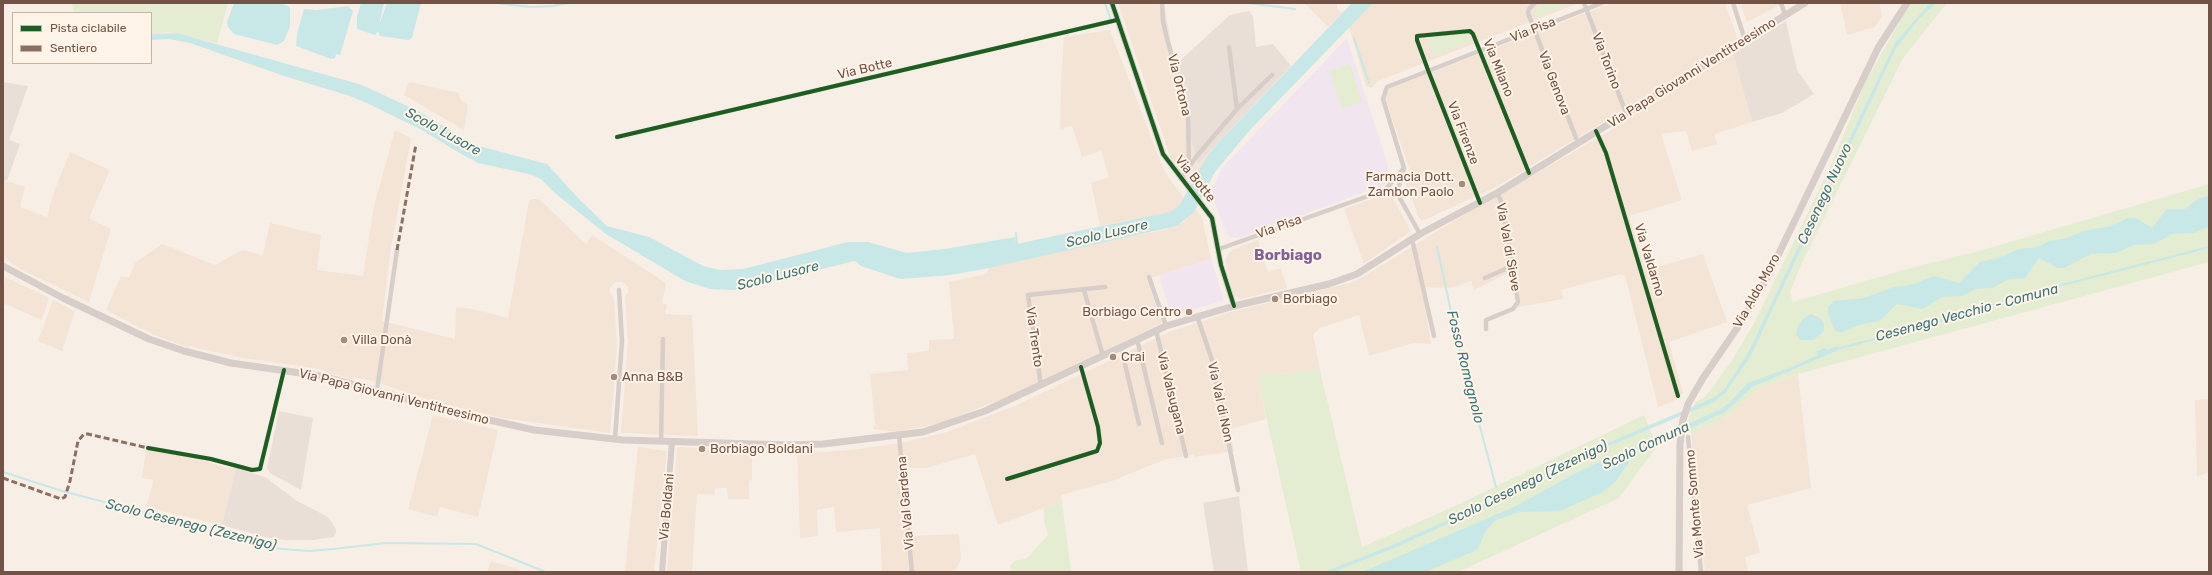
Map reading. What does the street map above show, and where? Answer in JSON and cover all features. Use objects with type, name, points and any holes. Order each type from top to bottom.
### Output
[{"type":"main road","name":"Via Papa Giovanni Ventitreesimo","points":[[3,266],[63,298],[172,347],[231,363],[284,370],[377,390],[506,424],[565,434],[615,439],[662,442],[787,445],[824,444],[923,432],[966,418],[1041,386],[1166,326],[1234,306],[1343,279],[1370,266],[1420,234],[1497,193],[1805,3]]},
{"type":"main road","name":"Via Aldo Moro","points":[[1679,572],[1680,444],[1683,420],[1692,397],[1742,321],[1766,280],[1878,48],[1907,3]]},
{"type":"street","name":"Via Botte","points":[[1112,3],[1163,154],[1181,179],[1201,201],[1212,218],[1221,265],[1234,306]]},
{"type":"street","name":"Via Ortona","points":[[1162,3],[1163,21],[1167,39],[1188,111],[1189,167]]},
{"type":"street","name":"Via Genova","points":[[1535,3],[1529,9],[1528,13],[1578,142]]},
{"type":"street","points":[[1584,3],[1587,9]]},
{"type":"street","name":"Via Pisa","points":[[1219,249],[1385,190],[1404,168],[1383,94],[1390,84],[1602,3]]},
{"type":"street","points":[[1733,3],[1745,40]]},
{"type":"street","points":[[1781,3],[1785,15]]},
{"type":"street","name":"Via Torino","points":[[1587,9],[1626,113]]},
{"type":"street","name":"Via Botte","points":[[617,137],[1118,20]]},
{"type":"street","name":"Via Milano","points":[[1428,70],[1417,40],[1417,36],[1422,34],[1470,32],[1473,34],[1529,173]]},
{"type":"street","points":[[1229,47],[1237,109]]},
{"type":"street","name":"Via Firenze","points":[[1428,70],[1480,202]]},
{"type":"street","points":[[1181,179],[1189,167],[1237,109],[1272,74]]},
{"type":"street","name":"Via Valdarno","points":[[1596,132],[1606,153],[1678,396]]},
{"type":"street","points":[[1397,194],[1404,168]]},
{"type":"street","points":[[1385,190],[1392,190],[1397,194],[1420,234]]},
{"type":"street","name":"Via Val di Sieve","points":[[1486,329],[1485,322],[1488,318],[1513,310],[1517,305],[1502,203],[1497,193]]},
{"type":"street","points":[[1412,239],[1434,336]]},
{"type":"street","points":[[377,390],[397,250]]},
{"type":"street","points":[[1485,278],[1512,266]]},
{"type":"street","points":[[1149,277],[1166,326]]},
{"type":"street","name":"Via Trento","points":[[1041,386],[1028,295],[1105,288]]},
{"type":"street","points":[[615,439],[622,341],[619,290]]},
{"type":"street","points":[[1084,290],[1102,356]]},
{"type":"street","name":"Via Val di Non","points":[[1197,316],[1212,360],[1238,490]]},
{"type":"street","name":"Via Valsugana","points":[[1156,330],[1186,456]]},
{"type":"street","points":[[662,442],[663,339]]},
{"type":"street","points":[[1137,339],[1162,443]]},
{"type":"street","points":[[1121,347],[1140,424]]},
{"type":"street","points":[[1007,479],[1096,451],[1100,443],[1098,427],[1081,367]]},
{"type":"street","points":[[148,448],[211,459],[252,470],[260,469],[284,370]]},
{"type":"street","name":"Via Val Gardena","points":[[899,435],[912,572]]},
{"type":"street","name":"Via Monte Sommo","points":[[1688,437],[1701,572]]},
{"type":"street","name":"Via Boldani","points":[[662,572],[672,442]]},
{"type":"shaded area","points":[[1118,3],[1164,3],[1175,65],[1199,163],[1215,147],[1192,184],[1177,172],[1171,159]]},
{"type":"shaded area","points":[[1304,3],[1337,3],[1337,9],[1342,13],[1328,27]]},
{"type":"shaded area","points":[[1373,3],[1579,3],[1378,81],[1372,88],[1366,86],[1349,27]]},
{"type":"shaded area","points":[[1612,3],[1725,3],[1738,40],[1496,187],[1422,221],[1416,214],[1417,212],[1404,180],[1412,177],[1385,97],[1390,88]]},
{"type":"shaded area","points":[[1740,3],[1783,3],[1747,22]]},
{"type":"shaded area","points":[[1840,3],[1879,3],[1882,16],[1875,27],[1847,35]]},
{"type":"shaded area","points":[[1249,11],[1253,16],[1256,47],[1273,44],[1291,66],[1198,164],[1176,81],[1175,65],[1230,15]]},
{"type":"shaded area","points":[[1786,21],[1797,70],[1814,94],[1782,113],[1752,122],[1733,54]]},
{"type":"shaded area","points":[[1110,30],[1161,163],[1168,177],[1184,198],[1178,208],[1168,213],[1100,226],[1091,183],[1109,177],[1101,151],[1082,157],[1072,126],[1060,129],[1061,81],[1064,37]]},
{"type":"shaded area","points":[[1347,38],[1389,169],[1389,179],[1384,185],[1238,238],[1230,237],[1226,234],[1211,191],[1223,167]]},
{"type":"shaded area","points":[[1733,54],[1752,122],[1715,134],[1717,144],[1692,151],[1686,131],[1661,134],[1682,200],[1629,216],[1646,270],[1703,254],[1727,322],[1669,342],[1683,393],[1675,401],[1658,407],[1625,276],[1621,274],[1561,290],[1563,299],[1518,307],[1510,272],[1474,290],[1471,281],[1452,288],[1422,287],[1431,344],[1413,343],[1369,356],[1359,315],[1320,328],[1313,334],[1320,370],[1257,376],[1266,419],[1230,429],[1234,451],[1195,457],[1193,455],[1166,459],[1112,481],[1061,495],[1062,501],[998,525],[975,454],[926,468],[907,468],[913,536],[959,534],[961,559],[956,570],[945,572],[882,572],[880,528],[836,532],[834,507],[817,510],[818,536],[800,538],[797,451],[826,452],[859,449],[899,443],[944,433],[1017,405],[1169,332],[1234,311],[1350,283],[1363,277],[1452,222],[1606,133]]},
{"type":"shaded area","points":[[3,82],[28,86],[9,140],[20,144],[7,181],[3,180]]},
{"type":"shaded area","points":[[409,82],[459,93],[461,101],[468,105],[464,130],[404,95]]},
{"type":"shaded area","points":[[395,130],[411,138],[390,254],[382,321],[455,339],[456,307],[473,309],[508,318],[529,201],[532,199],[539,199],[586,244],[592,235],[666,283],[662,303],[667,305],[665,314],[692,315],[698,436],[621,433],[628,342],[625,297],[628,292],[628,287],[622,282],[615,282],[610,288],[610,294],[614,298],[617,345],[610,433],[503,418],[438,403],[376,382],[354,377],[352,379],[325,372],[320,369],[242,358],[189,346],[189,348],[152,334],[106,310],[121,276],[129,278],[135,263],[162,244],[215,265],[242,250],[263,255],[270,223],[321,235],[317,270],[363,276],[374,206]]},
{"type":"shaded area","points":[[70,152],[110,170],[89,218],[111,229],[89,302],[22,270],[3,257],[3,180],[25,187],[20,207],[47,217],[53,194]]},
{"type":"shaded area","points":[[1386,194],[1391,195],[1411,231],[1364,264],[1344,209]]},
{"type":"shaded area","points":[[1196,209],[1202,217],[1211,259],[1147,279],[1162,323],[1012,395],[941,423],[897,432],[873,429],[875,424],[870,374],[908,370],[907,353],[929,351],[929,340],[954,339],[949,282],[986,274],[989,268],[1110,240],[1164,230],[1184,222]]},
{"type":"shaded area","points":[[1258,240],[1268,272],[1281,268],[1287,288],[1241,299],[1234,295],[1225,261],[1231,250]]},
{"type":"shaded area","points":[[1211,259],[1224,300],[1180,314],[1178,308],[1169,308],[1159,275]]},
{"type":"shaded area","points":[[5,277],[49,298],[42,320],[3,303]]},
{"type":"shaded area","points":[[53,300],[75,311],[62,351],[38,341]]},
{"type":"shaded area","points":[[1798,374],[1811,488],[1747,505],[1760,553],[1745,557],[1748,572],[1705,572],[1691,434],[1727,417],[1758,389]]},
{"type":"shaded area","points":[[2209,399],[2209,472],[2197,477],[2195,400]]},
{"type":"shaded area","points":[[279,411],[313,418],[301,490],[270,473],[267,468]]},
{"type":"shaded area","points":[[433,415],[498,430],[478,517],[440,507],[437,517],[408,509]]},
{"type":"shaded area","points":[[638,447],[667,451],[654,572],[625,572]]},
{"type":"shaded area","points":[[680,447],[717,449],[717,452],[752,453],[752,480],[749,481],[749,499],[728,499],[727,488],[715,488],[714,495],[697,494],[692,572],[667,572],[677,449]]},
{"type":"shaded area","points":[[146,450],[195,458],[227,468],[236,468],[222,525],[146,507],[154,480],[142,478]]},
{"type":"shaded area","points":[[236,468],[265,477],[297,501],[328,517],[336,529],[336,533],[333,537],[314,540],[287,540],[269,538],[222,525]]},
{"type":"shaded area","points":[[1239,496],[1248,572],[1214,572],[1203,503]]},
{"type":"shaded area","points":[[491,561],[517,569],[523,572],[487,572]]},
{"type":"green space","points":[[71,3],[228,3],[217,43],[169,32],[152,34],[152,12],[75,12]]},
{"type":"green space","points":[[1543,3],[1573,3],[1535,18],[1538,14],[1533,11]]},
{"type":"green space","points":[[1912,3],[1947,3],[1903,58],[1801,265],[1790,292],[1793,302],[1907,269],[1979,251],[2209,184],[2209,262],[1798,374],[1758,389],[1734,412],[1719,422],[1691,434],[1690,430],[1687,432],[1689,416],[1696,402],[1706,396],[1733,359],[1755,321],[1831,165],[1865,83],[1906,10]]},
{"type":"green space","points":[[1468,35],[1469,37],[1466,38],[1467,41],[1470,40],[1471,42],[1434,56],[1427,40],[1429,38]]},
{"type":"green space","points":[[1350,64],[1362,102],[1342,109],[1329,71]]},
{"type":"green space","points":[[1320,370],[1362,547],[1457,505],[1644,415],[1657,446],[1619,498],[1458,572],[1301,572],[1257,376]]},
{"type":"green space","points":[[1062,501],[1071,572],[1011,572],[1010,565],[1016,560],[1026,559],[1048,535],[1044,521],[1044,508]]},
{"type":"water","points":[[234,3],[279,3],[288,6],[290,8],[290,26],[284,41],[277,45],[234,34],[228,27],[227,22]]},
{"type":"water","points":[[361,3],[384,3],[379,25],[387,3],[421,3],[412,38],[409,40],[380,36],[378,31],[375,35],[357,29],[357,17]]},
{"type":"water","name":"Scolo Lusore","points":[[1352,3],[1373,3],[1249,131],[1215,172],[1194,212],[1177,226],[989,268],[951,275],[900,279],[861,266],[855,261],[734,290],[710,289],[685,281],[606,234],[556,194],[541,179],[529,174],[478,163],[422,130],[350,96],[284,76],[190,43],[169,39],[152,40],[152,34],[177,33],[362,85],[420,112],[475,145],[547,164],[578,198],[607,226],[649,237],[703,266],[720,270],[743,269],[848,242],[868,242],[907,253],[945,249],[1015,237],[1016,244],[1170,212],[1179,206],[1206,158],[1218,143]]},
{"type":"water","name":"Cesenego Nuovo","points":[[1930,3],[1936,3],[1919,19],[1896,48],[1751,355],[1726,392],[1714,402],[1578,459],[1524,490],[1392,549],[1333,572],[1324,572],[1390,546],[1513,491],[1575,457],[1713,398],[1724,390],[1748,353],[1895,43]]},
{"type":"water","points":[[348,6],[353,11],[340,55],[336,54],[335,58],[331,59],[296,46],[297,34],[304,9],[317,10]]},
{"type":"water","points":[[2209,196],[2209,227],[2193,233],[2172,234],[2154,244],[2134,245],[2116,253],[2091,254],[2064,268],[2058,268],[2039,258],[2025,278],[2009,279],[1992,288],[1976,289],[1962,296],[1942,297],[1922,309],[1897,304],[1879,321],[1858,325],[1842,332],[1835,331],[1828,313],[1828,307],[1834,301],[1864,298],[1891,288],[1915,284],[1934,276],[1959,283],[1980,262],[1999,258],[2019,249],[2037,247],[2050,241],[2067,238],[2087,230],[2108,227],[2128,218],[2136,218],[2152,228],[2167,209],[2185,209],[2199,198]]},
{"type":"water","points":[[1811,314],[1820,318],[1824,324],[1824,331],[1813,340],[1800,340],[1796,334],[1798,326],[1804,318]]},
{"type":"water","name":"Scolo Comuna","points":[[1837,346],[1841,349],[1752,387],[1725,412],[1642,450],[1634,455],[1615,482],[1603,492],[1560,511],[1519,512],[1496,520],[1487,529],[1477,550],[1425,572],[1362,572],[1516,506],[1578,472],[1615,455],[1617,458],[1622,456],[1628,450],[1719,410],[1728,404],[1748,383],[1792,367],[1818,355],[1817,351],[1825,348],[1827,350]]},
{"type":"waterway","name":"Fosso Romagnolo","points":[[496,3],[530,7],[553,6],[568,3]]},
{"type":"waterway","name":"Fosso Romagnolo","points":[[1105,3],[1111,20]]},
{"type":"waterway","name":"Fosso Romagnolo","points":[[1248,3],[1295,9]]},
{"type":"waterway","name":"Fosso Romagnolo","points":[[1354,38],[1369,83]]},
{"type":"waterway","points":[[1016,233],[1017,245]]},
{"type":"waterway","name":"Fosso Romagnolo","points":[[1437,247],[1459,348],[1496,487]]},
{"type":"waterway","name":"Cesenego Vecchio - Comuna","points":[[1837,349],[1927,325],[2024,295],[2209,247]]},
{"type":"waterway","name":"Scolo Cesenego (Zezenigo)","points":[[3,472],[62,491],[185,523],[271,548],[309,551],[386,543],[476,544],[546,572]]},
{"type":"marked path","points":[[397,250],[416,144]]},
{"type":"marked path","points":[[3,478],[61,499],[65,497],[70,481],[78,441],[84,434],[148,448]]},
{"type":"cycle path","points":[[1112,3],[1163,154],[1212,218],[1221,265],[1234,306]]},
{"type":"cycle path","points":[[617,137],[1117,20]]},
{"type":"cycle path","points":[[1480,203],[1428,70],[1417,40],[1417,36],[1470,31],[1473,34],[1529,173]]},
{"type":"cycle path","points":[[1596,131],[1606,153],[1678,396]]},
{"type":"cycle path","points":[[1007,479],[1097,451],[1100,443],[1098,427],[1081,367]]},
{"type":"cycle path","points":[[148,448],[211,459],[252,470],[260,469],[284,370]]},
{"type":"place","name":"Farmacia Dott. Zambon Paolo","points":[[1462,184]]},
{"type":"place","name":"Borbiago","points":[[1275,299]]},
{"type":"place","name":"Borbiago Centro","points":[[1189,312]]},
{"type":"place","name":"Villa Donà","points":[[344,340]]},
{"type":"place","name":"Crai","points":[[1113,357]]},
{"type":"place","name":"Anna B&B","points":[[614,377]]},
{"type":"place","name":"Borbiago Boldani","points":[[702,449]]},
{"type":"district","name":"Borbiago","points":[[1288,256]]}]
